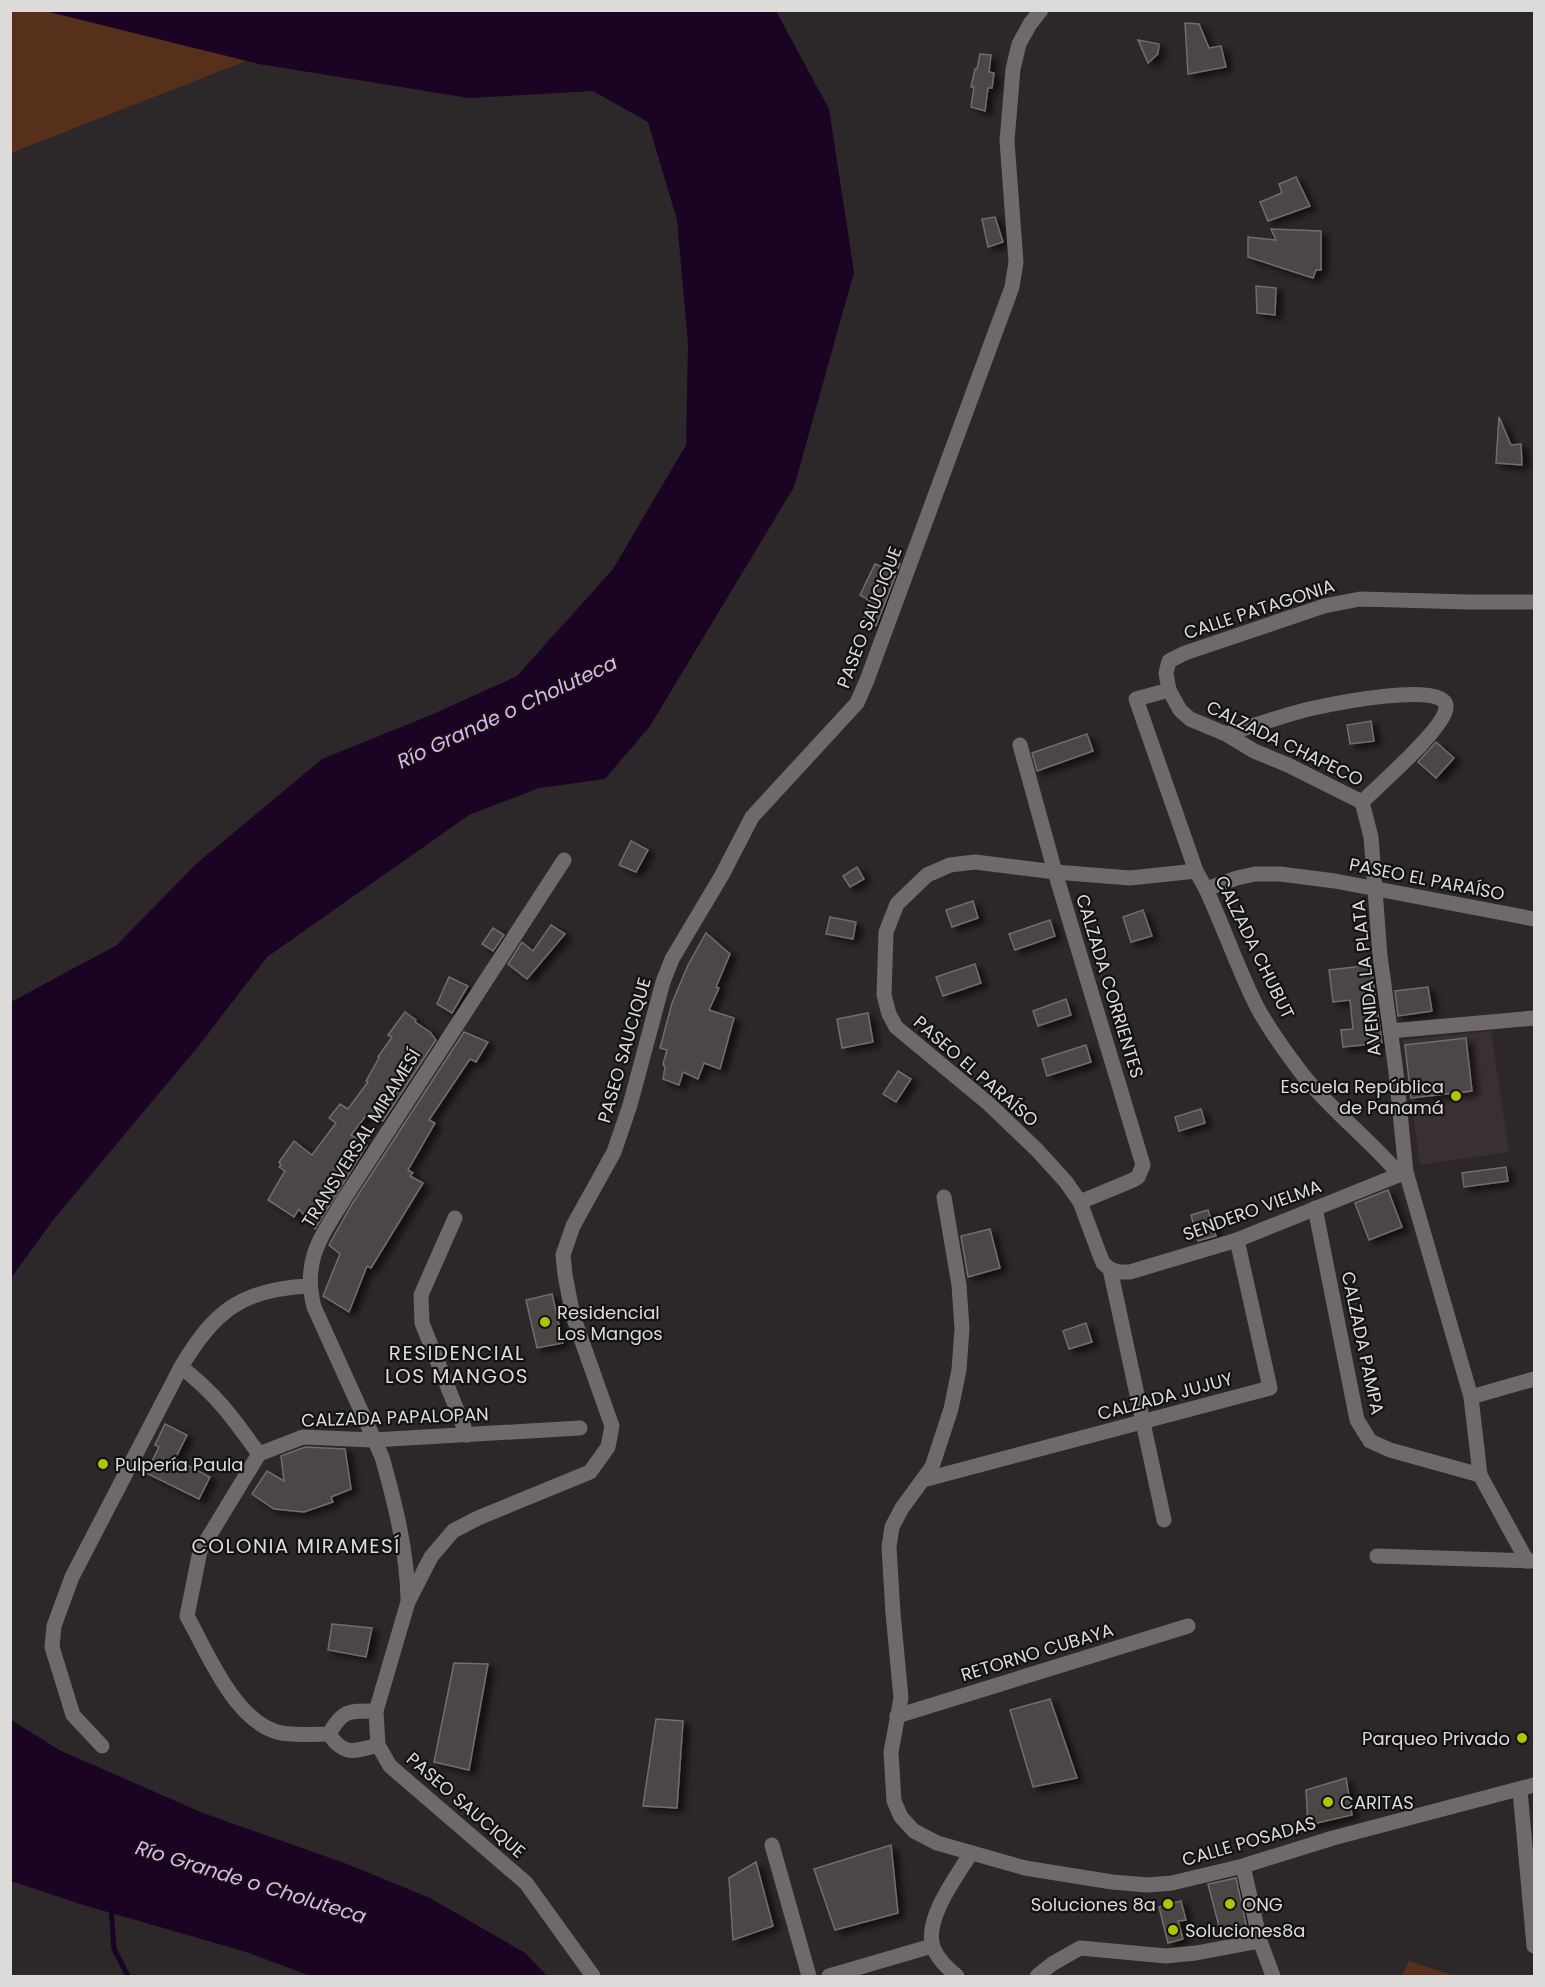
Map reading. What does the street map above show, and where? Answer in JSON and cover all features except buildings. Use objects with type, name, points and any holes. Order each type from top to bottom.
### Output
[{"type":"street","name":"PASEO SAUCIQUE","points":[[593,1977],[526,1883],[390,1766],[378,1745],[376,1711],[408,1602],[431,1557],[453,1531],[478,1518],[590,1472],[608,1447],[612,1426],[573,1316],[563,1255],[573,1226],[614,1152],[630,1105],[663,982],[672,959],[722,875],[752,817],[857,703],[867,680],[1012,287],[1016,262],[1007,141],[1013,69],[1019,44],[1041,10]]},
{"type":"street","name":"CALLE PATAGONIA","points":[[1169,690],[1166,673],[1169,661],[1185,653],[1324,606],[1359,599],[1534,602]]},
{"type":"street","name":"CALZADA CHUBUT","points":[[1169,690],[1136,699],[1196,871],[1258,1008],[1287,1054],[1305,1077],[1339,1114],[1402,1173]]},
{"type":"street","name":"CALZADA CHAPECO","points":[[1169,690],[1180,710],[1190,718],[1362,802]]},
{"type":"street","points":[[1226,734],[1310,709],[1357,700],[1415,694],[1437,695],[1443,698],[1447,709],[1434,731],[1362,802]]},
{"type":"street","name":"CALZADA CORRIENTES","points":[[1020,745],[1054,872],[1143,1165],[1138,1177],[1133,1180],[1080,1202]]},
{"type":"street","name":"AVENIDA LA PLATA","points":[[1362,802],[1371,837],[1380,956],[1390,1031],[1402,1173],[1471,1397],[1480,1474],[1531,1561]]},
{"type":"street","name":"TRANSVERSAL MIRAMESÍ","points":[[309,1286],[312,1262],[318,1242],[448,1036],[564,860]]},
{"type":"street","name":"PASEO EL PARAÍSO","points":[[1164,1520],[1110,1269],[1103,1263],[1080,1202],[1066,1182],[1038,1151],[989,1104],[896,1027],[888,1014],[884,995],[886,932],[897,904],[927,875],[951,865],[975,862],[1054,872],[1130,878],[1196,871]]},
{"type":"street","name":"PASEO EL PARAÍSO","points":[[1206,889],[1255,874],[1280,874],[1335,881],[1534,919]]},
{"type":"street","points":[[1390,1031],[1534,1018]]},
{"type":"street","name":"SENDERO VIELMA","points":[[1110,1269],[1130,1272],[1237,1240],[1402,1173]]},
{"type":"street","name":"CALLE POSADAS","points":[[944,1197],[959,1285],[962,1329],[959,1370],[951,1409],[932,1467],[902,1508],[892,1527],[889,1547],[901,1698],[891,1752],[894,1801],[902,1817],[914,1831],[937,1843],[1024,1868],[1112,1882],[1148,1885],[1172,1883],[1243,1866],[1333,1838],[1527,1787]]},
{"type":"street","name":"CALZADA PAMPA","points":[[1315,1208],[1357,1420],[1370,1441],[1390,1450],[1480,1474]]},
{"type":"street","points":[[455,1218],[421,1295],[422,1323],[467,1436]]},
{"type":"street","name":"CALZADA JUJUY","points":[[923,1480],[1270,1388],[1237,1240]]},
{"type":"street","points":[[102,1746],[73,1715],[52,1647],[54,1626],[72,1577],[198,1338],[221,1313],[266,1291],[309,1286],[314,1307],[382,1457],[398,1521],[407,1576],[408,1602]]},
{"type":"street","points":[[181,1367],[205,1385],[225,1407],[259,1454],[200,1551],[187,1616],[235,1700],[253,1720],[278,1733],[329,1734]]},
{"type":"street","points":[[1471,1397],[1534,1379]]},
{"type":"street","name":"CALZADA PAPALOPAN","points":[[259,1454],[303,1437],[373,1440],[580,1428]]},
{"type":"street","points":[[1377,1556],[1531,1561]]},
{"type":"street","name":"RETORNO CUBAYA","points":[[897,1716],[1188,1626]]},
{"type":"street","points":[[329,1734],[338,1717],[352,1712],[376,1711]]},
{"type":"street","points":[[329,1734],[337,1746],[353,1751],[378,1745]]},
{"type":"street","points":[[1527,1787],[1534,1946]]},
{"type":"street","points":[[772,1845],[809,1977]]},
{"type":"street","points":[[957,1977],[944,1966],[932,1946],[931,1931],[944,1897],[971,1853]]},
{"type":"street","points":[[1243,1866],[1260,1941],[1273,1977]]},
{"type":"street","points":[[1037,1977],[1052,1964],[1080,1948],[1166,1956],[1260,1941]]},
{"type":"street","points":[[829,1977],[932,1946]]},
{"type":"shaded area","points":[[11,11],[149,11],[297,41],[11,153]]},
{"type":"shaded area","name":"Escuela República de Panamá","points":[[1491,1031],[1509,1152],[1420,1165],[1403,1040]]},
{"type":"shaded area","points":[[1409,1961],[1455,1976],[1402,1976]]},
{"type":"water","name":"Río Grande o Choluteca","points":[[45,11],[776,11],[829,109],[854,272],[794,487],[650,726],[605,779],[539,788],[469,815],[267,957],[197,1048],[53,1220],[11,1278],[11,1002],[117,945],[196,864],[322,759],[431,715],[517,676],[613,569],[686,445],[688,344],[677,220],[648,122],[593,91],[469,98],[259,64]]},
{"type":"water","name":"Río Grande o Choluteca","points":[[10,1719],[59,1750],[203,1813],[347,1864],[430,1898],[525,1953],[547,1976],[311,1976],[243,1951],[80,1904],[11,1881]]},
{"type":"waterway","points":[[111,1907],[114,1949],[128,1976]]},
{"type":"place","name":"Escuela República de Panamá","points":[[1456,1096]]},
{"type":"place","name":"Residencial Los Mangos","points":[[545,1322]]},
{"type":"place","name":"Pulpería Paula","points":[[103,1464]]},
{"type":"place","name":"Parqueo Privado","points":[[1522,1738]]},
{"type":"place","name":"CARITAS","points":[[1328,1802]]},
{"type":"place","name":"Soluciones 8a","points":[[1168,1904]]},
{"type":"place","name":"ONG","points":[[1230,1904]]},
{"type":"place","name":"Soluciones8a","points":[[1173,1930]]},
{"type":"district","name":"RESIDENCIAL LOS MANGOS","points":[[457,1364]]},
{"type":"district","name":"COLONIA MIRAMESÍ","points":[[296,1546]]}]
